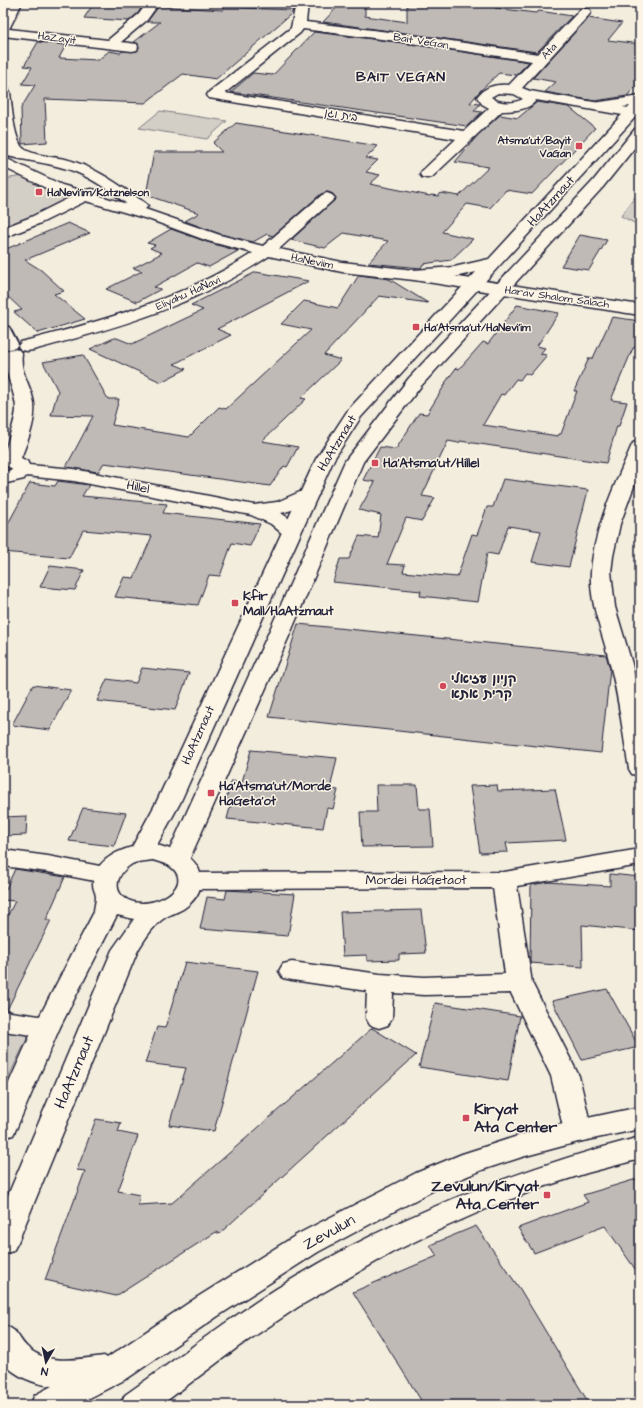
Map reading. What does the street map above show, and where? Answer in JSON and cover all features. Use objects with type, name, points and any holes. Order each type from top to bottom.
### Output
[{"type":"street","points":[[3,29],[16,3]]},
{"type":"street","points":[[111,44],[143,17],[153,3]]},
{"type":"street","points":[[302,3],[299,26],[214,95],[467,136]]},
{"type":"street","name":"Ata","points":[[512,90],[585,12]]},
{"type":"street","name":"Bait VeGan","points":[[299,26],[397,37],[542,59]]},
{"type":"street","name":"HaZayit","points":[[3,32],[132,47]]},
{"type":"street","points":[[496,90],[512,90],[526,94],[599,106],[621,104],[637,111],[585,111],[541,106],[499,106],[486,101],[484,97],[485,94],[496,90]]},
{"type":"street","points":[[3,92],[5,127],[15,148],[23,155]]},
{"type":"street","points":[[519,106],[530,100],[529,96],[526,94]]},
{"type":"street","points":[[427,174],[499,106]]},
{"type":"street","points":[[585,111],[604,119],[614,132]]},
{"type":"street","name":"HaAtzmaut","points":[[141,853],[168,803],[325,459],[354,414],[447,312],[497,261],[614,132],[637,111]]},
{"type":"street","name":"HaAtzmaut","points":[[177,859],[279,634],[354,461],[415,382],[502,290],[598,184],[640,132]]},
{"type":"street","name":"HaNeviim","points":[[3,151],[64,164],[92,174],[156,217]]},
{"type":"street","name":"HaNeviim","points":[[3,161],[51,186],[156,217],[214,238],[342,267],[414,275],[473,285]]},
{"type":"street","points":[[3,177],[64,164]]},
{"type":"street","points":[[3,234],[36,220],[102,188],[106,183]]},
{"type":"street","name":"Eliyahu HaNavi","points":[[13,344],[122,319],[184,297],[234,272],[266,251],[326,197]]},
{"type":"street","points":[[414,275],[435,276],[456,273],[497,261]]},
{"type":"street","points":[[414,275],[434,283],[447,291],[450,303],[447,312]]},
{"type":"street","name":"Harav Shalom Salach","points":[[473,285],[640,310]]},
{"type":"street","points":[[3,478],[17,475],[12,464],[20,438],[25,405],[20,386],[12,367],[13,344]]},
{"type":"street","points":[[640,447],[616,508],[608,536],[602,571],[604,604],[621,663],[640,769]]},
{"type":"street","name":"Hillel","points":[[12,464],[253,510],[274,516],[284,522],[291,531]]},
{"type":"street","name":"Hillel","points":[[253,510],[275,509],[291,505],[309,494]]},
{"type":"street","points":[[3,858],[48,864],[107,886],[113,902],[133,911],[146,912],[171,906],[182,899],[188,890],[191,881],[190,873],[185,865],[166,854],[154,852],[141,853],[129,856],[110,867],[107,886],[106,912],[47,1027],[3,1126]]},
{"type":"street","name":"Mordei HaGetaot","points":[[191,881],[504,880],[640,857]]},
{"type":"street","points":[[504,880],[519,983],[565,1076],[578,1131]]},
{"type":"street","name":"HaAtzmaut","points":[[3,1242],[125,950],[131,938],[158,910]]},
{"type":"street","points":[[292,971],[380,983],[424,986],[519,983]]},
{"type":"street","points":[[379,1018],[380,983]]},
{"type":"street","points":[[3,1021],[47,1027]]},
{"type":"street","name":"Zevulun","points":[[46,1405],[117,1368],[206,1307],[308,1243],[426,1181],[472,1162],[521,1146],[578,1131],[640,1118]]},
{"type":"street","points":[[136,1405],[240,1328],[334,1269],[366,1252],[450,1211],[499,1190],[601,1157],[640,1148]]},
{"type":"street","points":[[3,1338],[9,1351],[27,1366],[48,1372],[75,1374],[117,1368]]},
{"type":"shaded area","points":[[160,111],[227,121],[207,139],[139,128]]},
{"type":"shaded area","points":[[24,176],[46,189],[75,196],[3,233],[3,179]]},
{"type":"shaded area","points":[[640,190],[640,226],[621,216]]},
{"type":"shaded area","points":[[3,1028],[30,1032],[3,1089]]},
{"type":"building","points":[[94,3],[143,5],[138,13],[129,21],[84,18]]},
{"type":"building","points":[[224,3],[241,3],[241,8],[293,10],[292,13],[216,79],[183,74],[145,103],[45,99],[47,142],[22,144],[21,108],[35,85],[22,84],[32,67],[24,66],[38,42],[66,45],[59,58],[98,60],[109,51],[120,53],[123,51],[137,51],[139,47],[138,44],[134,42],[160,22],[147,22],[159,6],[223,10]]},
{"type":"building","points":[[341,3],[365,3],[365,16],[407,22],[407,3],[495,3],[495,8],[536,13],[539,11],[572,16],[537,52],[323,22]]},
{"type":"building","points":[[588,18],[622,23],[608,40],[640,44],[640,81],[627,96],[595,101],[545,92],[556,82],[533,78]]},
{"type":"building","points":[[314,32],[397,42],[529,62],[516,75],[499,73],[479,92],[470,103],[480,104],[474,111],[482,112],[467,126],[231,92],[253,73],[273,75]]},
{"type":"building","points":[[537,102],[569,107],[595,128],[532,194],[506,190],[490,208],[467,204],[442,232],[473,239],[451,260],[423,264],[421,268],[368,263],[388,241],[344,233],[325,248],[291,240],[336,199],[333,194],[328,192],[321,194],[273,236],[267,234],[253,242],[220,234],[185,221],[199,213],[146,195],[154,152],[222,152],[213,143],[236,123],[378,146],[366,158],[378,160],[366,172],[380,175],[370,184],[430,196],[438,196],[441,193],[459,196],[489,167],[455,162],[478,135],[500,115],[518,118]]},
{"type":"building","points":[[68,223],[90,233],[25,260],[41,270],[64,291],[54,294],[85,319],[38,333],[14,312],[22,310],[3,292],[3,247],[6,249]]},
{"type":"building","points":[[171,229],[238,251],[209,267],[197,263],[154,287],[161,289],[137,302],[106,289],[142,271],[133,268],[162,253],[150,248],[155,245],[147,243]]},
{"type":"building","points":[[580,235],[607,240],[589,270],[561,266]]},
{"type":"building","points":[[256,272],[309,281],[217,329],[231,335],[174,364],[186,369],[161,382],[90,349],[114,338],[132,344],[203,310],[191,305]]},
{"type":"building","points":[[359,275],[389,279],[428,303],[379,296],[324,355],[341,360],[301,398],[306,399],[262,441],[298,447],[287,467],[284,466],[270,486],[104,463],[98,472],[66,467],[93,416],[51,415],[58,391],[43,362],[83,355],[108,399],[119,399],[112,425],[189,437],[219,407],[226,409],[311,330],[281,324],[304,301],[338,308]]},
{"type":"building","points":[[517,305],[559,313],[537,346],[545,348],[540,354],[547,355],[530,375],[525,373],[520,380],[516,379],[504,395],[501,394],[483,425],[558,436],[561,434],[577,391],[574,391],[589,358],[593,358],[612,317],[640,321],[640,335],[611,400],[627,402],[619,426],[617,426],[606,463],[460,441],[459,443],[448,441],[422,496],[435,498],[422,521],[406,518],[387,564],[405,565],[403,572],[457,577],[472,534],[477,535],[487,507],[493,507],[503,479],[588,490],[569,567],[532,562],[541,531],[508,526],[498,555],[487,553],[478,602],[420,596],[421,591],[333,582],[340,559],[349,559],[359,536],[378,538],[381,515],[359,510],[375,482],[363,480],[380,447],[396,449],[419,413],[427,414],[445,383],[456,368],[459,369],[483,342],[488,344]]},
{"type":"building","points":[[58,481],[89,485],[82,496],[167,504],[163,513],[260,524],[250,546],[232,543],[220,576],[209,575],[198,605],[115,597],[124,577],[134,578],[152,536],[83,530],[69,558],[3,552],[3,533],[30,483],[55,486]]},
{"type":"building","points":[[50,566],[84,570],[75,590],[40,587]]},
{"type":"building","name":"קניון עזיאלי קרית אתא","points":[[298,624],[606,655],[610,669],[601,753],[269,717]]},
{"type":"building","points":[[142,668],[189,673],[175,710],[97,701],[107,679],[136,683]]},
{"type":"building","points":[[33,685],[71,690],[50,730],[12,725]]},
{"type":"building","points":[[251,750],[337,758],[330,789],[338,790],[333,809],[327,808],[323,828],[227,819],[232,800],[226,800],[231,781],[242,782]]},
{"type":"building","points":[[376,785],[417,785],[419,809],[430,809],[433,846],[362,847],[360,812],[377,812]]},
{"type":"building","points":[[497,785],[498,791],[555,789],[566,840],[506,843],[508,852],[480,853],[470,786]]},
{"type":"building","points":[[83,808],[126,813],[114,846],[69,841]]},
{"type":"building","points":[[27,816],[26,835],[3,836],[3,817]]},
{"type":"building","points":[[15,869],[65,877],[46,920],[51,920],[7,1010],[3,1010],[3,925],[15,901],[3,900],[3,895]]},
{"type":"building","points":[[610,874],[640,877],[640,931],[582,925],[583,967],[530,963],[531,885],[547,882],[610,886]]},
{"type":"building","points":[[227,890],[295,894],[288,936],[200,929],[207,897],[225,899]]},
{"type":"building","points":[[421,910],[426,953],[399,954],[399,960],[367,961],[367,955],[343,956],[340,912]]},
{"type":"building","points":[[185,962],[258,971],[214,1131],[169,1125],[186,1068],[145,1063],[157,1027],[165,1028]]},
{"type":"building","points":[[607,989],[639,1047],[582,1060],[552,1001]]},
{"type":"building","points":[[435,1003],[520,1016],[508,1081],[419,1067]]},
{"type":"building","points":[[372,1028],[416,1055],[219,1234],[216,1232],[116,1296],[45,1280],[85,1171],[77,1170],[96,1119],[121,1123],[118,1132],[138,1136],[118,1191],[140,1195],[138,1205],[172,1203]]},
{"type":"building","points":[[640,1178],[640,1276],[605,1226],[534,1253],[518,1228],[588,1202],[583,1195]]},
{"type":"building","points":[[476,1226],[520,1289],[590,1405],[424,1405],[353,1292],[437,1256],[430,1245]]},
{"type":"place","name":"Atsma'ut/Bayit VaGan","points":[[579,146]]},
{"type":"place","name":"HaNevi'im/Katznelson","points":[[39,192]]},
{"type":"place","name":"Ha'Atsma'ut/HaNevi'im","points":[[416,327]]},
{"type":"place","name":"Ha'Atsma'ut/Hillel","points":[[375,463]]},
{"type":"place","name":"Kfir Mall/HaAtzmaut","points":[[235,603]]},
{"type":"place","name":"קניון עזיאלי קרית אתא","points":[[443,686]]},
{"type":"place","name":"Ha'Atsma'ut/Morde HaGeta'ot","points":[[211,793]]},
{"type":"place","name":"Kiryat Ata Center","points":[[466,1118]]},
{"type":"place","name":"Zevulun/Kiryat Ata Center","points":[[547,1195]]},
{"type":"district","name":"BAIT VEGAN","points":[[401,77]]}]
